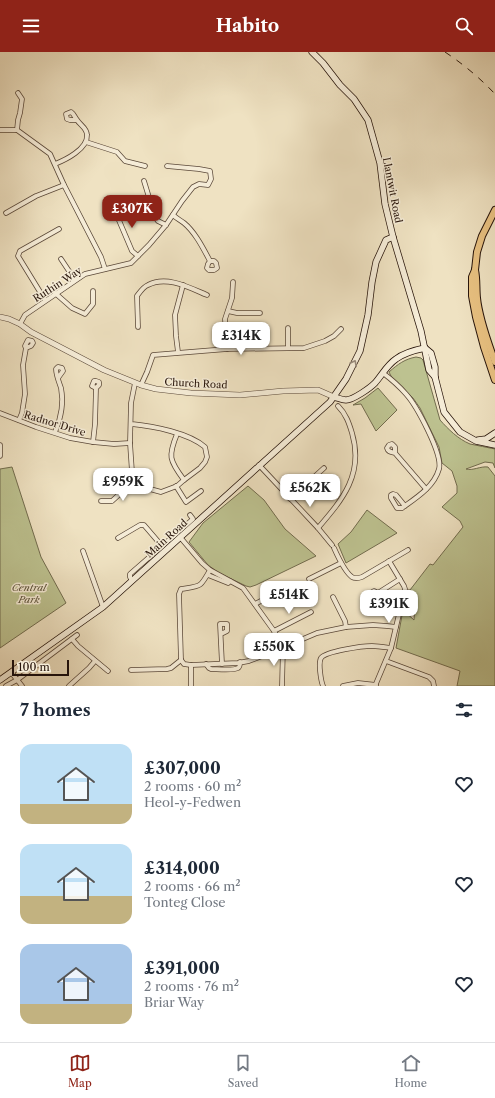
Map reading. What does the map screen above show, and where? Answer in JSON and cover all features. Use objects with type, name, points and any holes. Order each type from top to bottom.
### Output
[{"type":"main road","name":"Llantwit Road","points":[[312,52],[324,63],[340,85],[354,98],[368,120],[380,163],[385,204],[393,236],[425,348],[431,353],[434,367],[434,377],[444,412],[460,432],[476,441]]},
{"type":"main road","points":[[495,210],[482,236],[477,252],[475,270],[472,277],[472,296],[475,310],[484,347],[495,380]]},
{"type":"main road","name":"Main Road","points":[[0,680],[103,607],[330,402],[346,379],[360,350],[368,315],[376,262],[386,240],[393,236]]},
{"type":"main road","points":[[475,270],[477,278],[477,299],[495,362]]},
{"type":"main road","points":[[334,397],[347,400],[354,397],[375,383],[397,358],[410,352],[425,348]]},
{"type":"main road","points":[[476,441],[486,439],[495,433]]},
{"type":"main road","points":[[476,441],[495,445]]},
{"type":"street","points":[[17,130],[22,99],[18,93]]},
{"type":"street","points":[[55,164],[69,158],[86,142],[87,135],[84,127],[77,120]]},
{"type":"street","points":[[0,130],[17,130],[50,154],[64,185],[101,257],[105,269]]},
{"type":"street","points":[[86,142],[117,152],[125,161],[145,166]]},
{"type":"street","name":"Ruthin Way","points":[[20,324],[25,314],[85,274],[131,263],[166,225],[193,187],[199,184],[208,185],[211,179],[210,172],[199,168],[167,166]]},
{"type":"street","points":[[144,181],[155,217],[158,221],[166,225]]},
{"type":"street","points":[[6,213],[36,196],[64,185]]},
{"type":"street","points":[[115,211],[132,251],[138,256]]},
{"type":"street","points":[[173,216],[190,229],[206,252],[210,261]]},
{"type":"street","points":[[45,300],[18,256],[20,251],[59,229]]},
{"type":"street","points":[[62,259],[75,280]]},
{"type":"street","points":[[138,327],[136,296],[148,284],[170,281],[207,295]]},
{"type":"street","points":[[227,348],[226,319],[232,298],[233,282]]},
{"type":"street","points":[[178,352],[174,315],[183,286]]},
{"type":"street","points":[[55,293],[72,308],[86,314],[93,304],[92,291]]},
{"type":"street","points":[[228,311],[237,313],[260,313]]},
{"type":"street","name":"Church Road","points":[[0,317],[20,324],[31,332],[104,370],[135,383],[156,389],[191,394],[240,395],[283,390],[318,390],[334,397]]},
{"type":"street","points":[[288,328],[288,348]]},
{"type":"street","points":[[141,385],[153,355],[227,348],[304,348],[325,341],[334,336],[341,329]]},
{"type":"street","points":[[19,420],[22,413],[25,394],[23,365],[26,348]]},
{"type":"street","points":[[383,373],[402,389],[412,402],[435,445],[439,459],[439,468],[434,480],[426,489],[404,506]]},
{"type":"street","points":[[55,432],[62,412],[62,392],[58,378]]},
{"type":"street","points":[[132,424],[191,438],[206,447],[207,457],[200,468],[176,486],[161,492],[150,490],[135,480],[132,472],[130,443],[132,403],[135,383]]},
{"type":"street","points":[[93,442],[96,388]]},
{"type":"street","points":[[318,528],[337,506],[344,495],[354,473],[356,463],[356,449],[353,437],[346,416],[338,406]]},
{"type":"street","name":"Radnor Drive","points":[[0,413],[70,438],[114,444],[130,443]]},
{"type":"street","points":[[177,434],[171,449],[171,459],[184,480]]},
{"type":"street","points":[[0,445],[0,456]]},
{"type":"street","points":[[395,452],[426,489]]},
{"type":"street","points":[[259,465],[318,528],[333,546],[341,563],[353,577],[356,578],[362,576],[408,550]]},
{"type":"street","points":[[290,499],[324,468]]},
{"type":"street","points":[[100,501],[112,501],[135,480]]},
{"type":"street","points":[[176,486],[186,502],[201,491]]},
{"type":"street","points":[[132,581],[130,574],[193,519],[190,515]]},
{"type":"street","points":[[118,538],[140,525],[144,525],[162,546]]},
{"type":"street","points":[[180,537],[209,572],[243,588],[256,604],[283,647],[282,686]]},
{"type":"street","points":[[83,551],[103,607]]},
{"type":"street","points":[[343,686],[358,683],[376,686],[391,648],[405,589],[389,561]]},
{"type":"street","points":[[309,579],[341,563]]},
{"type":"street","points":[[209,572],[202,584],[197,587],[182,589],[179,594],[181,660],[184,664],[222,664],[249,661],[317,633],[346,627],[373,625],[396,627]]},
{"type":"street","points":[[378,593],[400,579]]},
{"type":"street","points":[[256,604],[285,587]]},
{"type":"street","points":[[333,597],[345,621],[346,627]]},
{"type":"street","points":[[274,632],[311,612]]},
{"type":"street","points":[[221,634],[222,664]]},
{"type":"street","points":[[6,686],[17,680],[77,635]]},
{"type":"street","points":[[72,638],[78,646],[108,671]]},
{"type":"street","points":[[323,686],[320,664],[321,659],[326,655],[363,646],[380,646],[391,648]]},
{"type":"street","points":[[131,670],[167,669],[171,668],[181,660]]},
{"type":"street","points":[[69,686],[95,661]]},
{"type":"street","points":[[386,661],[429,677],[434,681],[434,686]]},
{"type":"street","points":[[206,664],[211,669],[233,669],[240,666],[240,662]]},
{"type":"street","points":[[191,665],[191,686]]},
{"type":"street","points":[[11,672],[22,686]]},
{"type":"green space","points":[[416,357],[423,360],[440,420],[446,427],[470,444],[495,449],[495,468],[493,463],[485,462],[466,469],[488,467],[495,476],[495,686],[457,686],[460,671],[396,648],[403,610],[414,620],[415,604],[406,601],[408,590],[410,590],[430,564],[433,565],[463,527],[460,521],[442,507],[457,493],[457,486],[452,471],[442,463],[439,447],[420,408],[413,398],[391,376],[389,372],[402,362]]},
{"type":"green space","points":[[378,388],[397,410],[376,431],[361,404],[353,405]]},
{"type":"green space","name":"Central Park","points":[[12,467],[41,557],[66,603],[0,648],[0,469]]},
{"type":"green space","points":[[248,486],[264,500],[285,529],[316,556],[250,587],[219,573],[208,565],[189,542],[203,523]]},
{"type":"green space","points":[[367,510],[397,533],[346,563],[338,544],[351,532]]},
{"type":"railway","points":[[445,52],[458,61],[495,94]]}]
